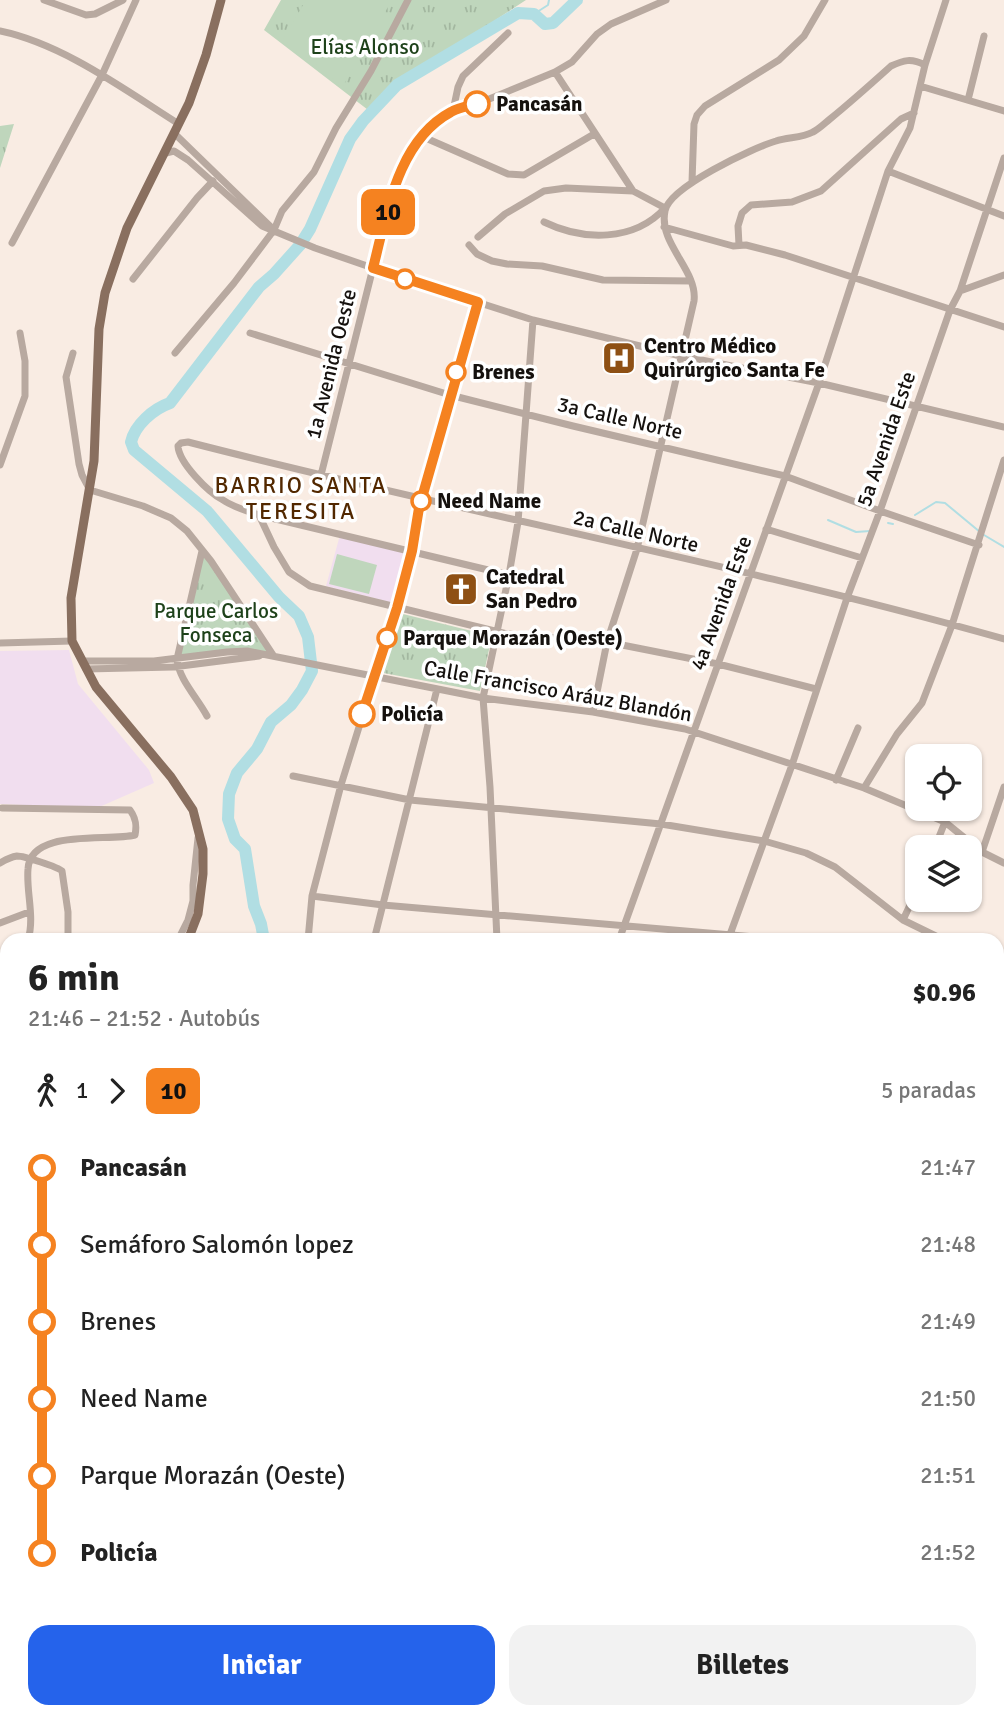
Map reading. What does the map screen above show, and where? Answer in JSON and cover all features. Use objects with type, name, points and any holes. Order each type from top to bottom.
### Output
[{"type":"main road","points":[[191,933],[198,914],[202,891],[203,849],[193,810],[171,778],[101,692],[85,665],[72,641],[71,598],[90,490],[98,388],[99,330],[105,293],[127,228],[179,124],[206,55],[221,0]]},
{"type":"street","points":[[44,0],[86,15],[95,15],[122,0]]},
{"type":"street","points":[[12,243],[102,75],[136,0]]},
{"type":"street","points":[[175,353],[276,231],[282,211],[314,172],[408,0]]},
{"type":"street","name":"1a Avenida Oeste","points":[[321,475],[396,188],[406,161],[421,136],[453,111],[555,72],[572,62],[597,34],[611,24],[666,0]]},
{"type":"street","points":[[692,182],[694,124],[697,115],[705,106],[779,60],[804,36],[825,0]]},
{"type":"street","points":[[946,0],[925,65],[910,128],[888,171],[1004,216]]},
{"type":"street","points":[[0,31],[41,44],[102,75],[179,124]]},
{"type":"street","points":[[453,111],[463,76],[508,33]]},
{"type":"street","points":[[968,100],[984,36]]},
{"type":"street","points":[[544,222],[589,236],[626,232],[654,220],[680,189],[692,182],[758,148],[778,140],[813,133],[891,66],[904,60],[915,60],[925,65]]},
{"type":"street","points":[[555,72],[633,191]]},
{"type":"street","points":[[920,86],[1004,111]]},
{"type":"street","points":[[739,245],[738,226],[743,213],[751,205],[792,202],[821,191],[901,119],[914,113]]},
{"type":"street","points":[[175,134],[276,231]]},
{"type":"street","points":[[421,136],[508,174],[524,174],[594,134]]},
{"type":"street","points":[[166,153],[178,153],[262,226],[373,268],[533,320],[681,356],[819,383],[1004,427]]},
{"type":"street","name":"5a Avenida Este","points":[[730,933],[792,765],[847,598],[950,310],[960,291],[1004,158]]},
{"type":"street","name":"4a Avenida Este","points":[[621,933],[819,383],[888,171]]},
{"type":"street","points":[[132,279],[217,175]]},
{"type":"street","points":[[478,237],[505,214],[544,191],[566,188],[633,191],[665,208]]},
{"type":"street","points":[[593,712],[607,642],[637,549],[694,301],[695,291],[691,281],[664,227],[665,208]]},
{"type":"street","points":[[664,227],[733,246],[785,255],[1004,327]]},
{"type":"street","points":[[469,244],[477,254],[492,261],[542,266],[603,280],[691,281]]},
{"type":"street","points":[[960,291],[1004,275]]},
{"type":"street","points":[[309,933],[313,896],[341,785],[397,608],[412,551],[421,500],[478,302]]},
{"type":"street","points":[[497,933],[482,698],[518,522],[533,320]]},
{"type":"street","points":[[0,465],[25,396],[25,361],[20,333]]},
{"type":"street","name":"3a Calle Norte","points":[[250,333],[450,395],[785,476],[880,511],[981,538]]},
{"type":"street","points":[[73,353],[66,377],[67,390],[79,464],[90,490],[143,506],[171,518],[187,531],[273,655],[177,663],[85,665]]},
{"type":"street","name":"2a Calle Norte","points":[[259,516],[223,500],[203,484],[182,459],[178,446],[188,442],[421,500],[847,598],[1004,639]]},
{"type":"street","points":[[864,788],[897,734],[922,703],[952,625],[1004,460]]},
{"type":"street","points":[[259,516],[509,575]]},
{"type":"street","points":[[259,516],[289,572],[310,586],[497,632],[607,642],[718,664],[816,689]]},
{"type":"street","points":[[766,528],[862,558]]},
{"type":"street","points":[[202,551],[177,663],[181,676],[207,716]]},
{"type":"street","points":[[0,643],[72,641]]},
{"type":"street","name":"Calle Francisco Aráuz Blandón","points":[[273,655],[482,698],[593,712],[694,731],[864,788],[946,822],[962,835]]},
{"type":"street","points":[[376,933],[437,689]]},
{"type":"street","points":[[836,780],[858,728]]},
{"type":"street","points":[[293,776],[410,800],[662,824],[765,841],[806,853],[835,867],[903,920],[930,933]]},
{"type":"street","points":[[982,852],[1004,787]]},
{"type":"street","points":[[2,808],[130,810],[134,816],[135,835],[50,842],[30,859],[30,933]]},
{"type":"street","points":[[941,835],[946,822]]},
{"type":"street","points":[[182,933],[193,901],[193,875],[200,831]]},
{"type":"street","name":"Calle Francisco Aráuz Blandón","points":[[982,852],[1004,863]]},
{"type":"street","points":[[0,863],[15,856],[54,866],[62,871],[68,933]]},
{"type":"street","points":[[313,896],[383,905],[623,924],[696,933]]},
{"type":"street","points":[[0,923],[29,912]]},
{"type":"street","points":[[903,920],[907,912]]},
{"type":"shaded area","points":[[340,535],[406,553],[393,603],[326,586]]},
{"type":"shaded area","points":[[69,650],[78,684],[149,770],[154,783],[97,808],[0,804],[0,651]]},
{"type":"green space","name":"Elías Alonso","points":[[281,0],[526,0],[397,85],[372,113],[264,30]]},
{"type":"green space","points":[[306,0],[392,0],[343,86],[283,39]]},
{"type":"green space","points":[[14,124],[0,168],[0,126]]},
{"type":"green space","name":"Parque Carlos Fonseca","points":[[202,551],[273,655],[247,651],[177,659]]},
{"type":"green space","points":[[337,554],[377,565],[369,594],[329,584]]},
{"type":"green space","points":[[399,613],[492,636],[480,691],[378,672]]},
{"type":"waterway","points":[[534,14],[548,5],[549,0]]},
{"type":"waterway","points":[[263,933],[254,906],[245,849],[235,839],[228,819],[229,794],[237,773],[257,749],[271,722],[291,705],[312,671],[308,637],[299,616],[279,597],[207,511],[134,450],[131,442],[133,436],[151,413],[170,403],[259,287],[300,245],[310,229],[350,139],[397,85],[518,13],[534,14],[545,24],[553,23],[577,0]]},
{"type":"waterway","points":[[915,515],[936,502],[945,503],[980,532]]},
{"type":"waterway","points":[[828,520],[856,532],[870,531]]},
{"type":"waterway","points":[[888,523],[893,524]]},
{"type":"waterway","points":[[984,535],[1004,547]]},
{"type":"bus line","name":"10","points":[[362,714],[397,608],[412,551],[419,508],[461,352],[478,302],[373,268],[396,188],[406,161],[421,136],[453,111],[477,104]]},
{"type":"place","name":"Pancasán","points":[[477,104]]},
{"type":"place","name":"Centro Médico Quirúrgico Santa Fe","points":[[619,358]]},
{"type":"place","name":"Brenes","points":[[456,372]]},
{"type":"place","name":"Need Name","points":[[421,501]]},
{"type":"place","name":"Catedral San Pedro","points":[[461,589]]},
{"type":"place","name":"Parque Morazán (Oeste)","points":[[387,638]]},
{"type":"place","name":"Policía","points":[[362,714]]},
{"type":"district","name":"BARRIO SANTA TERESITA","points":[[301,498]]}]
